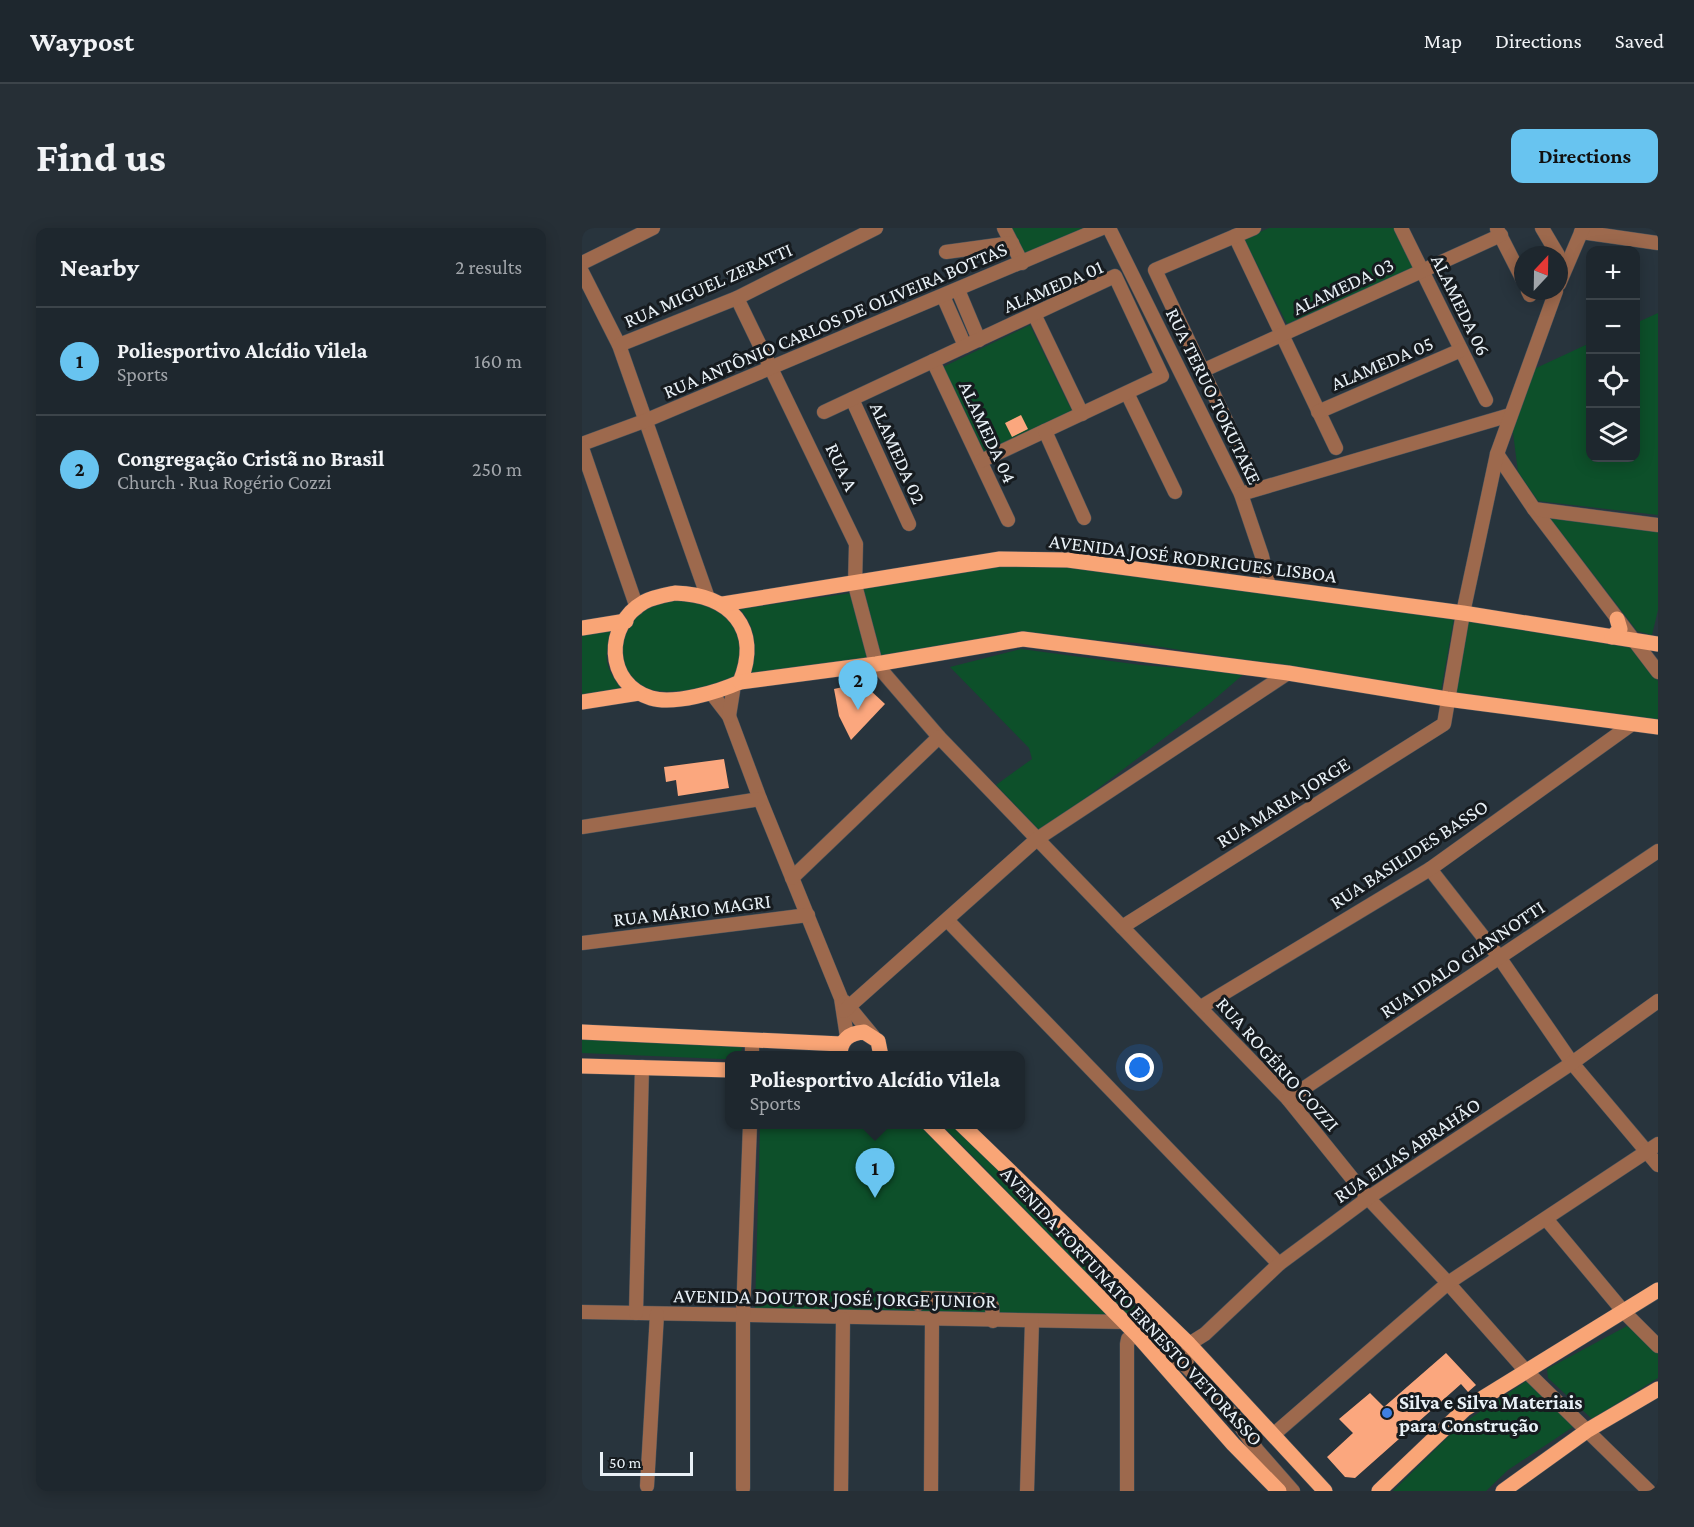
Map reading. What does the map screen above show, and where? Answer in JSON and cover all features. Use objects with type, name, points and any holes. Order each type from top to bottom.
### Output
[{"type":"main road","name":"AVENIDA JOSÉ RODRIGUES LISBOA","points":[[723,604],[855,585],[1000,559],[1068,560],[1463,613],[1658,644]]},
{"type":"main road","points":[[737,684],[749,651],[746,633],[740,621],[723,604],[708,598],[675,593],[644,602],[626,621],[616,638],[615,666],[629,688],[653,699],[711,694],[737,684],[876,664],[1023,639],[1288,673],[1447,699],[1658,727]]},
{"type":"main road","points":[[1612,637],[1620,628],[1617,619]]},
{"type":"main road","points":[[582,628],[626,621]]},
{"type":"main road","points":[[582,702],[639,693]]},
{"type":"main road","points":[[582,1032],[752,1048],[843,1045],[855,1032],[881,1048]]},
{"type":"main road","points":[[582,1066],[725,1070]]},
{"type":"main road","name":"AVENIDA FORTUNATO ERNESTO VETORASSO","points":[[933,1129],[1125,1322],[1261,1473],[1290,1490]]},
{"type":"main road","name":"AVENIDA FORTUNATO ERNESTO VETORASSO","points":[[965,1129],[1189,1344],[1324,1491]]},
{"type":"main road","points":[[1379,1491],[1465,1409],[1658,1290]]},
{"type":"main road","points":[[1503,1491],[1588,1430],[1658,1389]]},
{"type":"street","points":[[582,262],[653,228]]},
{"type":"street","name":"RUA MIGUEL ZERATTI","points":[[619,345],[737,298],[876,228]]},
{"type":"street","points":[[1004,228],[1022,263]]},
{"type":"street","name":"RUA ANTÔNIO CARLOS DE OLIVEIRA BOTTAS","points":[[582,446],[773,368],[1102,228]]},
{"type":"street","name":"RUA TERUO TOKUTAKE","points":[[1109,228],[1241,494],[1262,556],[1269,587]]},
{"type":"street","points":[[1250,471],[1155,270],[1254,228]]},
{"type":"street","name":"ALAMEDA 06","points":[[1401,228],[1486,400]]},
{"type":"street","points":[[1542,228],[1553,246]]},
{"type":"street","points":[[1568,250],[1582,230],[1658,243]]},
{"type":"street","points":[[1499,232],[1514,262]]},
{"type":"street","name":"ALAMEDA 03","points":[[1202,371],[1422,271],[1499,232]]},
{"type":"street","points":[[1235,236],[1336,448]]},
{"type":"street","points":[[946,252],[1012,243]]},
{"type":"street","points":[[582,272],[619,345],[708,598]]},
{"type":"street","name":"ALAMEDA 01","points":[[824,412],[1115,276],[1162,376],[981,461]]},
{"type":"street","points":[[958,290],[979,340]]},
{"type":"street","points":[[943,296],[965,346]]},
{"type":"street","name":"RUA A","points":[[737,298],[856,543],[855,585],[876,664]]},
{"type":"street","points":[[1447,699],[1497,454],[1553,300]]},
{"type":"street","points":[[1034,314],[1082,414]]},
{"type":"street","name":"ALAMEDA 05","points":[[1318,412],[1461,350]]},
{"type":"street","name":"ALAMEDA 04","points":[[933,361],[1008,520]]},
{"type":"street","points":[[1126,393],[1175,492]]},
{"type":"street","name":"ALAMEDA 02","points":[[852,399],[909,524]]},
{"type":"street","points":[[1241,494],[1510,415]]},
{"type":"street","points":[[1045,431],[1084,518]]},
{"type":"street","points":[[582,446],[637,608]]},
{"type":"street","points":[[1497,454],[1534,509],[1658,672]]},
{"type":"street","points":[[1534,509],[1658,525]]},
{"type":"street","name":"RUA ROGÉRIO COZZI","points":[[876,664],[939,737],[1288,1100],[1368,1198],[1526,1371],[1649,1491]]},
{"type":"street","points":[[843,1045],[845,1005],[948,921],[1037,839],[1288,673]]},
{"type":"street","points":[[729,716],[737,684]]},
{"type":"street","points":[[711,694],[729,716],[760,799],[845,1005],[881,1048]]},
{"type":"street","name":"RUA MARIA JORGE","points":[[1122,927],[1444,724],[1447,699]]},
{"type":"street","name":"RUA BASILIDES BASSO","points":[[1201,1007],[1430,868],[1632,724]]},
{"type":"street","points":[[792,878],[939,737]]},
{"type":"street","points":[[582,827],[760,799]]},
{"type":"street","name":"RUA IDALO GIANNOTTI","points":[[1288,1100],[1658,851]]},
{"type":"street","points":[[1430,868],[1498,957],[1572,1063],[1652,1148],[1658,1165]]},
{"type":"street","name":"RUA MÁRIO MAGRI","points":[[582,943],[808,915]]},
{"type":"street","points":[[948,921],[1279,1264]]},
{"type":"street","name":"RUA ELIAS ABRAHÃO","points":[[1189,1344],[1205,1334],[1279,1264],[1368,1198],[1572,1063],[1658,1001]]},
{"type":"street","points":[[636,1313],[642,1067]]},
{"type":"street","points":[[742,1488],[743,1316],[750,1129]]},
{"type":"street","points":[[1273,1436],[1448,1283],[1547,1220],[1652,1148]]},
{"type":"street","points":[[1547,1220],[1623,1311],[1658,1346]]},
{"type":"street","points":[[1088,1322],[1100,1311],[1099,1296]]},
{"type":"street","points":[[918,1304],[924,1298],[986,1300],[992,1306],[993,1321]]},
{"type":"street","name":"AVENIDA DOUTOR JOSÉ JORGE JUNIOR","points":[[582,1312],[843,1319],[1125,1322]]},
{"type":"street","points":[[647,1486],[657,1314]]},
{"type":"street","points":[[841,1491],[843,1319]]},
{"type":"street","points":[[931,1491],[932,1320]]},
{"type":"street","points":[[1027,1491],[1032,1322]]},
{"type":"street","points":[[1127,1491],[1127,1344],[1128,1340],[1138,1336],[1186,1366],[1232,1414],[1257,1450],[1290,1490]]},
{"type":"street","points":[[1186,1366],[1189,1344]]},
{"type":"street","points":[[1257,1450],[1261,1473]]},
{"type":"green space","points":[[1012,228],[1086,228],[1025,255]]},
{"type":"green space","points":[[1269,228],[1396,228],[1415,267],[1287,324],[1244,239]]},
{"type":"green space","points":[[1658,313],[1658,515],[1538,501],[1518,472],[1512,425],[1534,369],[1586,345],[1586,462],[1640,462],[1640,321]]},
{"type":"green space","points":[[1030,325],[1073,413],[985,453],[943,367]]},
{"type":"green space","points":[[1549,517],[1658,530],[1658,610],[1652,635],[1637,631]]},
{"type":"green space","points":[[1001,563],[1068,565],[1454,618],[1441,691],[1136,643],[1024,635],[882,658],[862,588]]},
{"type":"green space","points":[[851,593],[867,658],[748,677],[753,659],[754,641],[750,625],[740,609]]},
{"type":"green space","points":[[675,599],[710,607],[729,620],[740,639],[742,654],[735,678],[696,689],[672,692],[632,684],[619,650],[629,628],[645,610]]},
{"type":"green space","points":[[1468,621],[1632,648],[1658,681],[1658,722],[1456,695]]},
{"type":"green space","points":[[613,630],[607,662],[612,675],[623,691],[582,697],[582,635]]},
{"type":"green space","points":[[1021,649],[1141,665],[1245,673],[1209,704],[1041,832],[996,785],[1032,759],[1029,748],[950,667]]},
{"type":"green space","points":[[582,1036],[743,1045],[741,1051],[725,1051],[725,1059],[582,1053]]},
{"type":"green space","points":[[760,1129],[925,1129],[1108,1316],[755,1311]]},
{"type":"green space","points":[[946,1129],[960,1129],[1138,1309],[1138,1319],[1133,1320]]},
{"type":"green space","points":[[1627,1326],[1658,1353],[1658,1378],[1592,1419],[1548,1378],[1547,1369]]},
{"type":"green space","points":[[1528,1380],[1573,1427],[1508,1470],[1486,1491],[1393,1491],[1460,1425]]},
{"type":"building","points":[[1021,415],[1028,429],[1012,437],[1005,423]]},
{"type":"building","points":[[856,684],[869,689],[885,704],[851,740],[839,716],[834,689]]},
{"type":"building","points":[[724,759],[729,788],[678,796],[676,780],[666,782],[664,767]]},
{"type":"building","name":"Silva e Silva Materiais para Construção","points":[[1446,1353],[1476,1385],[1468,1392],[1461,1384],[1355,1478],[1345,1477],[1327,1457],[1353,1433],[1339,1419],[1370,1393],[1384,1407]]},
{"type":"place","name":"Congregação Cristã no Brasil","points":[[858,710]]},
{"type":"place","name":"Poliesportivo Alcídio Vilela","points":[[875,1198]]},
{"type":"place","name":"Silva e Silva Materiais para Construção","points":[[1387,1413]]}]
